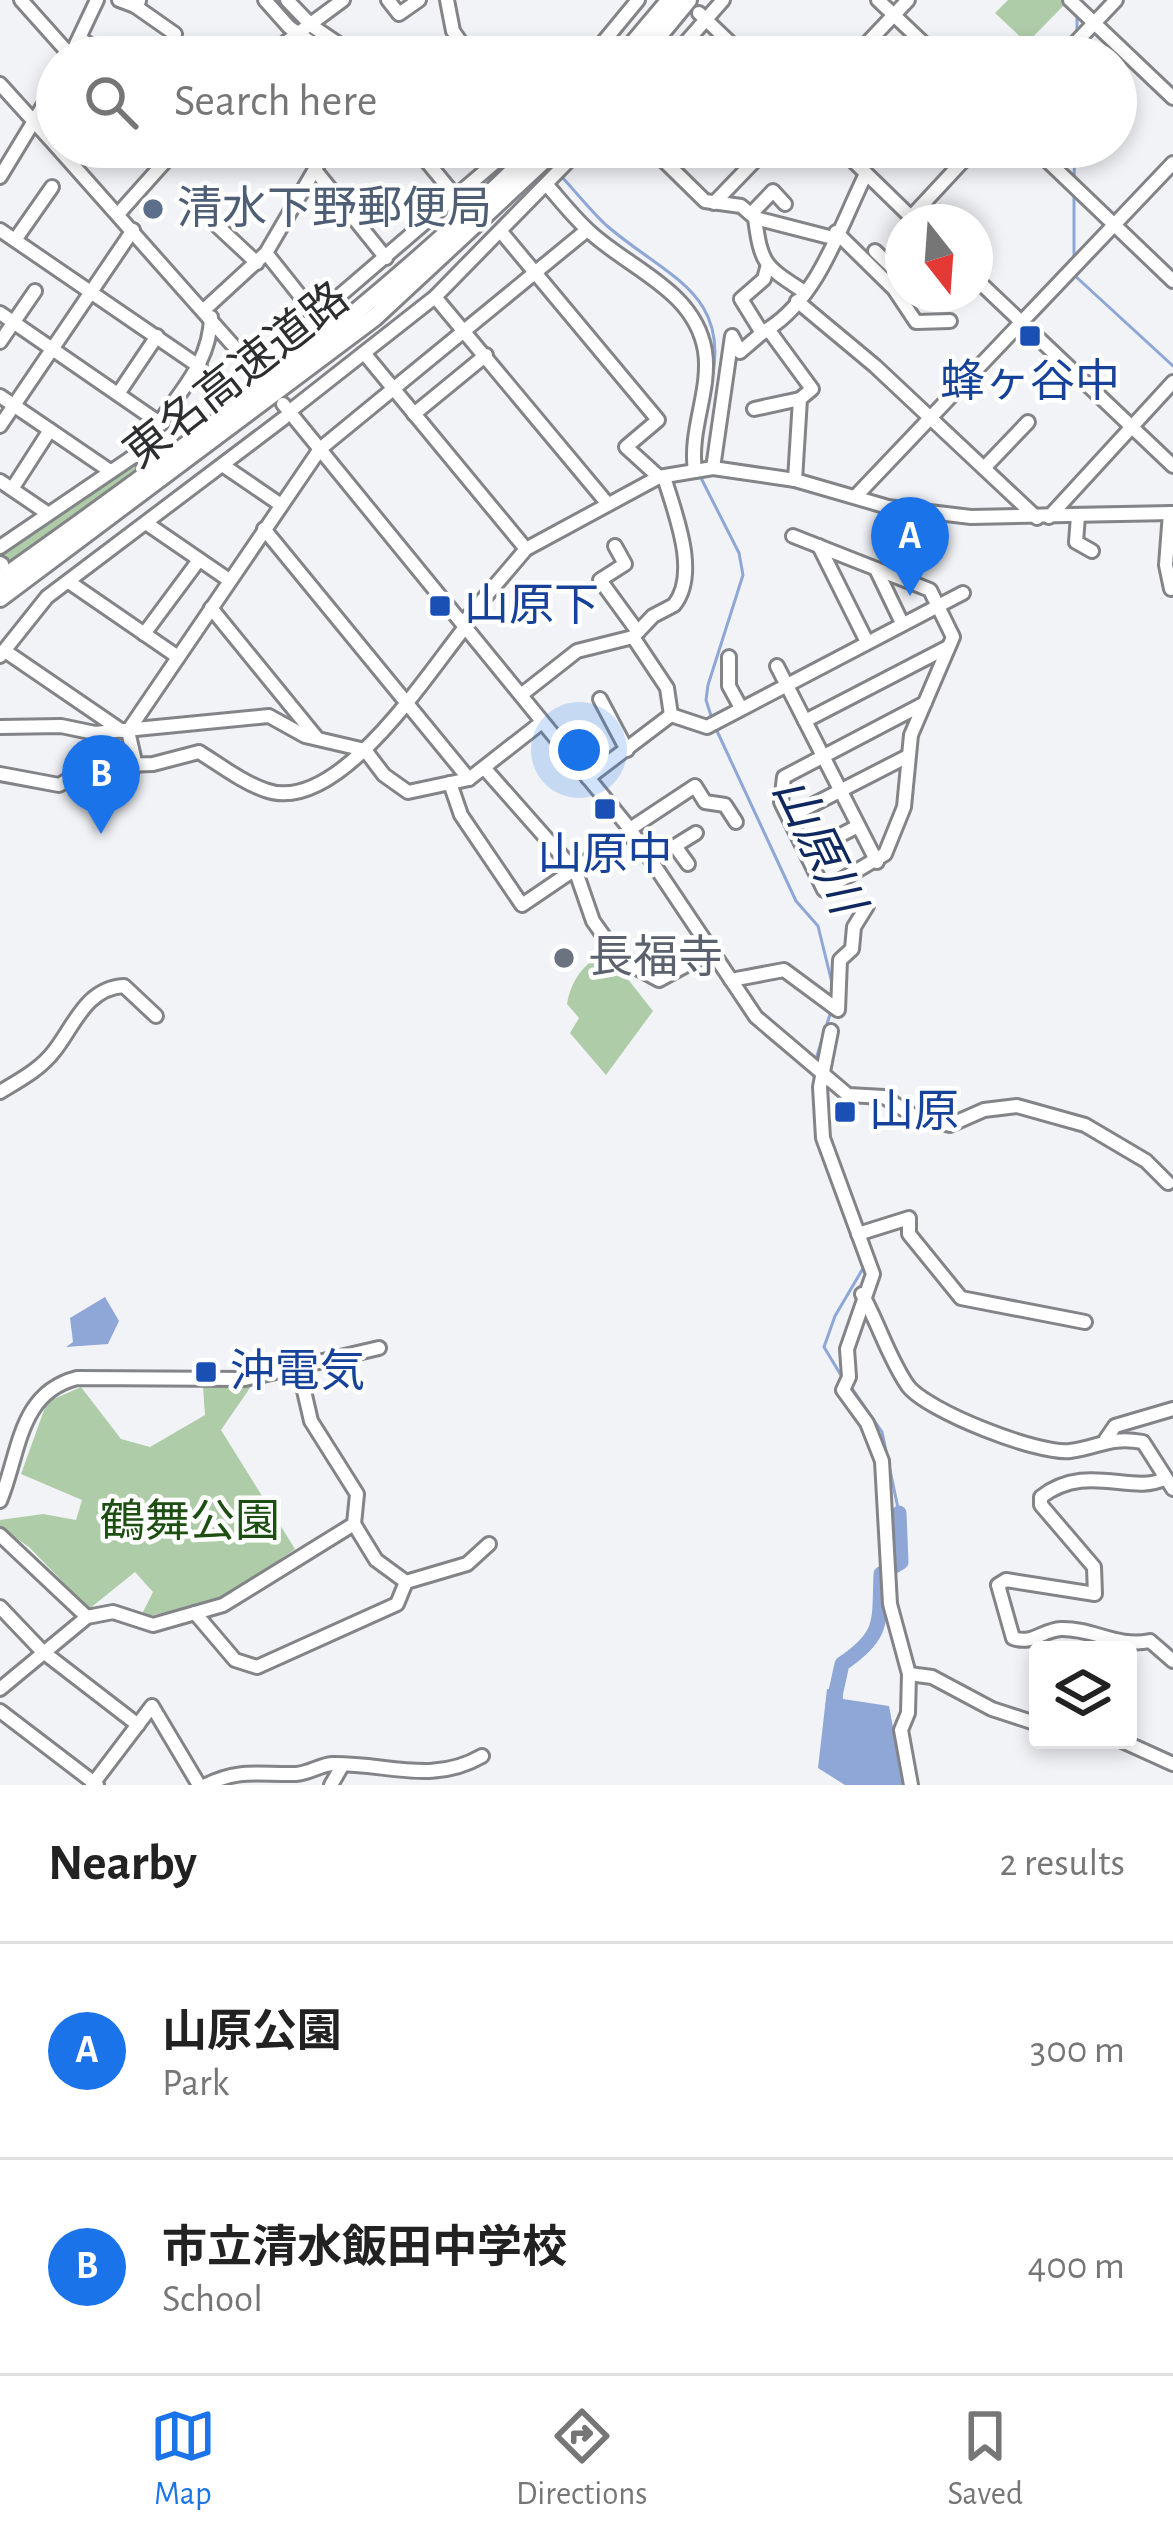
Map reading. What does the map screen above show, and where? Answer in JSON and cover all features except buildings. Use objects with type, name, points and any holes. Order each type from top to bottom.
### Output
[{"type":"highway","points":[[640,36],[670,0]]},
{"type":"highway","points":[[668,36],[698,12]]},
{"type":"highway","name":"東名高速道路","points":[[1,569],[279,376],[430,250],[516,168]]},
{"type":"highway","name":"東名高速道路","points":[[0,598],[357,331],[535,168]]},
{"type":"street","points":[[21,0],[53,36]]},
{"type":"street","points":[[81,36],[97,0]]},
{"type":"street","points":[[119,0],[137,3],[175,34]]},
{"type":"street","points":[[266,0],[311,36]]},
{"type":"street","points":[[287,0],[305,30],[317,36]]},
{"type":"street","points":[[296,36],[343,0]]},
{"type":"street","points":[[388,0],[399,14],[419,0]]},
{"type":"street","points":[[447,0],[456,36]]},
{"type":"street","points":[[608,36],[638,0]]},
{"type":"street","points":[[723,0],[698,12],[723,36]]},
{"type":"street","points":[[878,0],[916,36]]},
{"type":"street","points":[[874,36],[908,0]]},
{"type":"street","points":[[1070,0],[1108,36]]},
{"type":"street","points":[[1081,36],[1116,0]]},
{"type":"street","points":[[1137,64],[1173,98]]},
{"type":"street","points":[[0,177],[35,124],[2,90]]},
{"type":"street","points":[[855,497],[1173,163]]},
{"type":"street","points":[[76,168],[209,310],[261,374]]},
{"type":"street","points":[[118,213],[159,168]]},
{"type":"street","points":[[432,168],[456,197]]},
{"type":"street","points":[[261,374],[317,317],[386,258],[403,253],[489,168]]},
{"type":"street","points":[[136,766],[125,731],[3,653],[41,593],[68,582],[224,466],[285,407],[364,353],[502,232],[562,168]]},
{"type":"street","points":[[674,168],[714,203],[741,206],[753,216],[834,235],[885,273]]},
{"type":"street","points":[[714,203],[748,168]]},
{"type":"street","points":[[860,168],[898,204]]},
{"type":"street","points":[[927,204],[958,168]]},
{"type":"street","points":[[1055,168],[1173,280]]},
{"type":"street","points":[[0,547],[134,456],[144,461],[161,424],[200,367],[209,345],[209,310],[262,258],[315,170],[386,258]]},
{"type":"street","points":[[713,468],[733,336],[740,352],[790,316],[826,263],[834,235],[866,174]]},
{"type":"street","points":[[547,184],[587,230],[674,294],[693,315],[706,355],[692,431],[695,471]]},
{"type":"street","points":[[15,240],[52,187]]},
{"type":"street","points":[[785,204],[772,191],[753,216],[767,268],[1043,518]]},
{"type":"street","points":[[212,221],[262,258],[317,317]]},
{"type":"street","points":[[0,230],[200,367]]},
{"type":"street","points":[[0,426],[133,230]]},
{"type":"street","points":[[125,731],[321,449],[587,230]]},
{"type":"street","points":[[502,232],[658,420],[626,447],[661,477],[680,535],[684,582],[674,605],[653,616],[635,634],[577,651],[521,695]]},
{"type":"street","points":[[875,251],[885,264]]},
{"type":"street","points":[[754,410],[771,400],[800,400],[812,389],[741,298],[764,279],[767,268]]},
{"type":"street","points":[[875,290],[885,288]]},
{"type":"street","points":[[0,342],[35,291]]},
{"type":"street","points":[[434,292],[607,503]]},
{"type":"street","points":[[993,295],[1173,465]]},
{"type":"street","points":[[912,312],[916,322],[950,321]]},
{"type":"street","points":[[0,313],[161,424]]},
{"type":"street","points":[[118,394],[157,336]]},
{"type":"street","points":[[209,345],[224,342],[261,374]]},
{"type":"street","points":[[364,353],[526,550]]},
{"type":"street","points":[[414,414],[486,355]]},
{"type":"street","points":[[1043,518],[1173,382]]},
{"type":"street","points":[[0,396],[110,471]]},
{"type":"street","points":[[796,480],[800,400]]},
{"type":"street","points":[[285,407],[630,830],[750,1011],[848,1095],[884,1097],[896,1109],[950,1125],[985,1110],[1017,1106],[1085,1125],[1135,1153],[1168,1183]]},
{"type":"street","points":[[984,468],[1028,422]]},
{"type":"street","points":[[46,513],[6,485],[50,430]]},
{"type":"street","points":[[224,466],[280,505]]},
{"type":"street","points":[[0,774],[58,784],[93,766],[136,766],[199,752],[268,792],[322,785],[364,750],[526,550],[661,477],[713,468],[796,480],[921,512],[1043,518],[1172,513],[1166,565],[1171,589]]},
{"type":"street","points":[[147,522],[148,505]]},
{"type":"street","points":[[1078,516],[1076,542],[1092,551]]},
{"type":"street","points":[[147,522],[229,580]]},
{"type":"street","points":[[264,529],[469,779]]},
{"type":"street","points":[[793,536],[930,590],[953,637],[908,756],[904,807],[877,862],[824,890],[781,802],[784,777],[925,703]]},
{"type":"street","points":[[615,546],[625,564],[600,580],[667,688],[671,715]]},
{"type":"street","points":[[818,546],[867,642]]},
{"type":"street","points":[[144,634],[199,560]]},
{"type":"street","points":[[876,569],[902,623]]},
{"type":"street","points":[[68,582],[178,656]]},
{"type":"street","points":[[671,715],[707,727],[963,593]]},
{"type":"street","points":[[211,608],[318,739]]},
{"type":"street","points":[[805,721],[949,646]]},
{"type":"street","points":[[729,658],[729,686],[741,708]]},
{"type":"street","points":[[777,666],[877,862]]},
{"type":"street","points":[[600,699],[627,750]]},
{"type":"street","points":[[588,778],[671,715]]},
{"type":"street","points":[[0,727],[125,731],[269,716],[318,739],[364,750],[384,776],[408,792],[469,779],[542,722]]},
{"type":"street","points":[[789,817],[908,756]]},
{"type":"street","points":[[486,770],[577,872],[593,921],[620,959],[659,980],[712,951]]},
{"type":"street","points":[[450,783],[461,815],[522,904],[577,872],[695,786],[705,802],[725,805],[736,822]]},
{"type":"street","points":[[806,853],[859,826]]},
{"type":"street","points":[[648,855],[696,833]]},
{"type":"street","points":[[675,846],[688,864]]},
{"type":"street","points":[[731,980],[784,970],[838,1010],[840,960],[853,949],[854,927],[867,906]]},
{"type":"street","points":[[0,1092],[37,1069],[93,999],[124,986],[156,1016]]},
{"type":"street","points":[[831,1031],[816,1068],[823,1138],[873,1274],[862,1294],[843,1390],[867,1423],[882,1461],[890,1604],[909,1674],[908,1713],[901,1730],[911,1785]]},
{"type":"street","points":[[858,1234],[909,1217],[909,1234],[961,1298],[1085,1322]]},
{"type":"street","points":[[862,1294],[909,1387],[927,1401],[1031,1447],[1070,1451],[1106,1439],[1143,1442],[1169,1484],[1150,1486],[1102,1477],[1056,1488],[1041,1498],[1041,1505],[1094,1567],[1095,1594],[1006,1580],[998,1585],[1013,1638],[1024,1642],[1060,1629],[1130,1645],[1150,1641],[1173,1661]]},
{"type":"street","points":[[0,1501],[28,1415],[59,1382],[77,1378],[244,1379],[379,1348]]},
{"type":"street","points":[[299,1369],[311,1421],[357,1494],[354,1524],[376,1560],[406,1582]]},
{"type":"street","points":[[1106,1439],[1115,1426],[1173,1409]]},
{"type":"street","points":[[0,1689],[86,1616],[113,1612],[153,1625],[223,1605],[354,1524]]},
{"type":"street","points":[[0,1535],[86,1616]]},
{"type":"street","points":[[406,1582],[466,1564],[489,1544]]},
{"type":"street","points":[[194,1613],[235,1660],[257,1667],[398,1604],[406,1582]]},
{"type":"street","points":[[0,1607],[42,1652],[138,1725]]},
{"type":"street","points":[[909,1674],[932,1677],[992,1709],[1029,1721]]},
{"type":"street","points":[[0,1712],[95,1784],[152,1706],[203,1785],[236,1779],[255,1769],[288,1780],[328,1764],[387,1769],[425,1780],[467,1768],[482,1756]]},
{"type":"street","points":[[1137,1748],[1173,1764]]},
{"type":"street","points":[[331,1785],[342,1766]]},
{"type":"green space","points":[[1008,0],[1067,2],[1034,36],[1020,36],[995,13]]},
{"type":"green space","points":[[134,464],[138,470],[7,564],[2,560],[2,554]]},
{"type":"green space","points":[[608,954],[653,1011],[606,1075],[570,1033],[579,1018],[567,1004],[580,972]]},
{"type":"green space","name":"鶴舞公園","points":[[252,1385],[221,1430],[295,1549],[221,1600],[140,1618],[153,1592],[135,1572],[89,1609],[29,1547],[0,1527],[0,1520],[43,1514],[76,1520],[82,1500],[21,1474],[47,1402],[81,1387],[121,1439],[150,1447],[205,1415],[203,1387]]},
{"type":"water","points":[[105,1297],[119,1321],[108,1344],[66,1347],[73,1342],[70,1318]]},
{"type":"water","points":[[827,1689],[842,1690],[843,1699],[889,1706],[904,1785],[845,1785],[818,1768]]},
{"type":"waterway","name":"山原川","points":[[276,0],[300,25]]},
{"type":"waterway","points":[[1077,11],[1077,31]]},
{"type":"waterway","name":"山原川","points":[[307,32],[313,36]]},
{"type":"waterway","points":[[1074,168],[1074,180]]},
{"type":"waterway","name":"山原川","points":[[561,176],[606,225],[673,275],[705,310],[715,359],[709,392]]},
{"type":"waterway","points":[[1074,196],[1074,258]]},
{"type":"waterway","points":[[1073,274],[1173,366]]},
{"type":"waterway","name":"山原川","points":[[701,478],[739,553],[743,575],[708,685],[706,700],[713,722]]},
{"type":"waterway","name":"山原川","points":[[717,731],[796,901],[818,926],[833,987]]},
{"type":"waterway","name":"山原川","points":[[815,1062],[832,1008]]},
{"type":"waterway","name":"山原川","points":[[814,1071],[817,1142],[857,1246]]},
{"type":"waterway","name":"山原川","points":[[842,1377],[824,1347],[835,1316],[865,1265]]},
{"type":"waterway","name":"山原川","points":[[849,1384],[882,1432],[899,1513]]},
{"type":"waterway","name":"山原川","points":[[833,1705],[842,1664],[866,1644],[877,1626],[881,1574],[901,1562],[899,1513]]},
{"type":"place","name":"清水下野郵便局","points":[[153,209]]},
{"type":"place","name":"蜂ヶ谷中","points":[[1030,336]]},
{"type":"place","name":"山原公園","points":[[910,596]]},
{"type":"place","name":"山原下","points":[[440,606]]},
{"type":"place","name":"山原中","points":[[605,809]]},
{"type":"place","name":"市立清水飯田中学校","points":[[101,834]]},
{"type":"place","name":"長福寺","points":[[564,958]]},
{"type":"place","name":"山原","points":[[845,1112]]},
{"type":"place","name":"沖電気","points":[[206,1372]]}]
